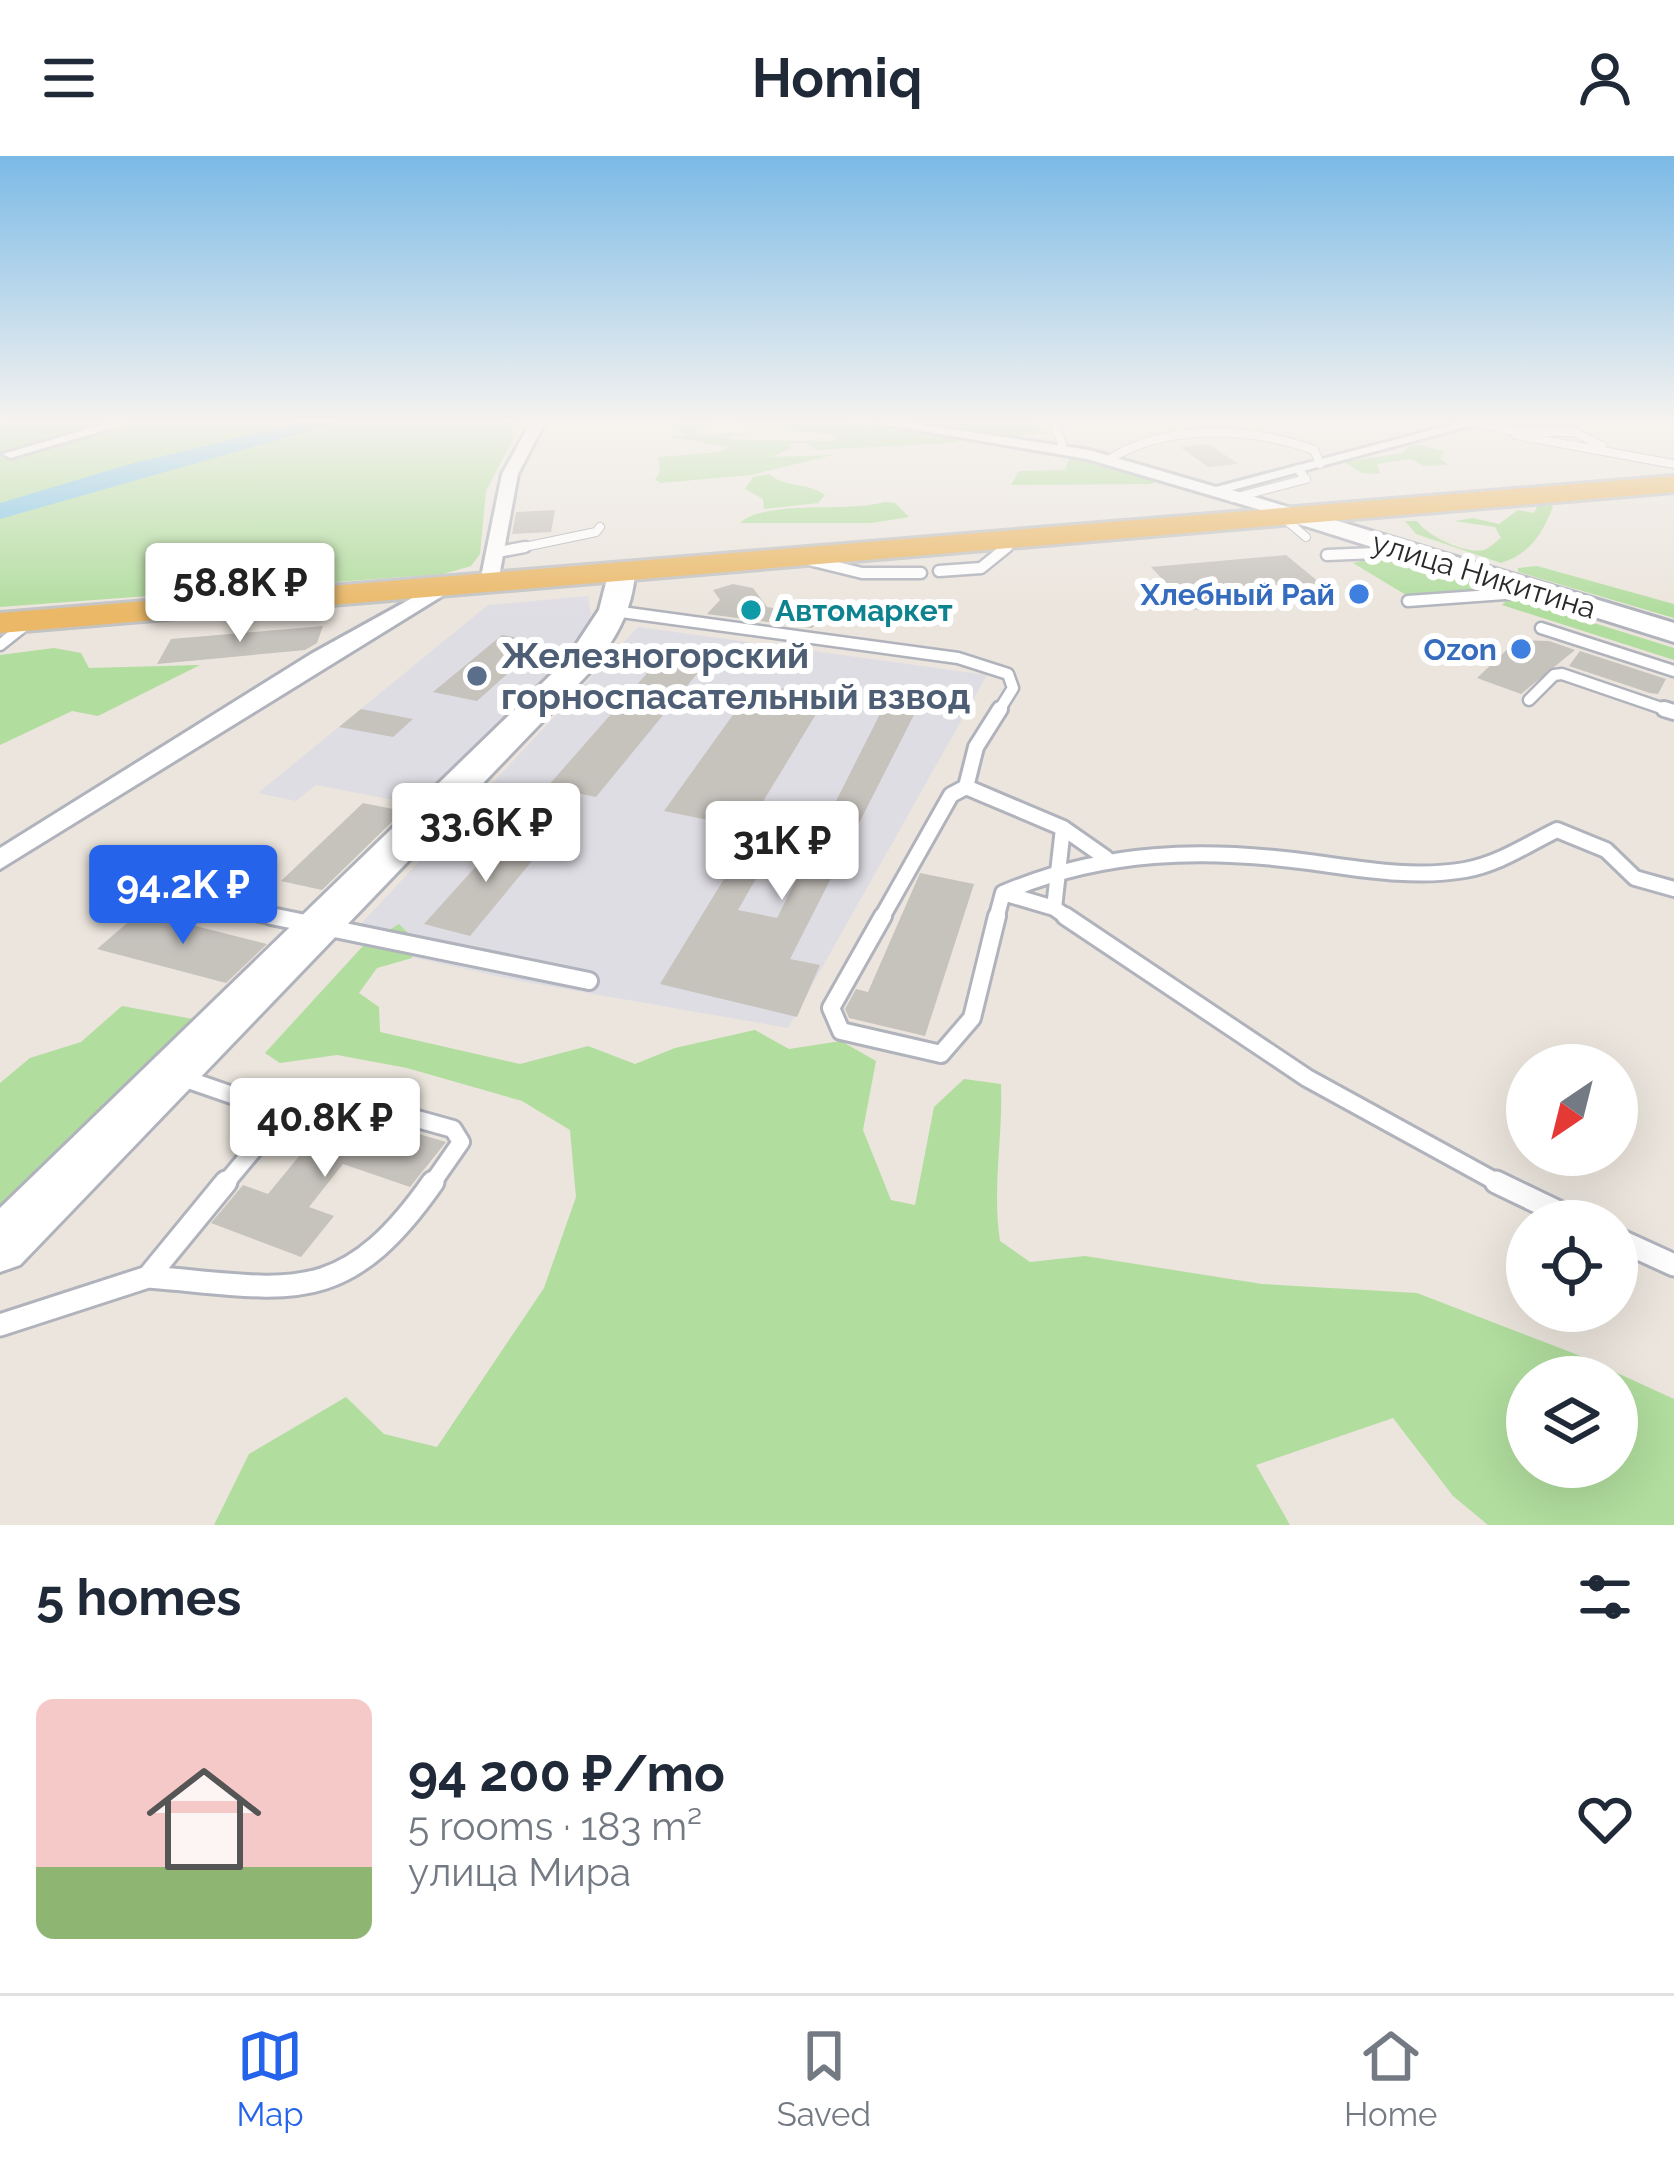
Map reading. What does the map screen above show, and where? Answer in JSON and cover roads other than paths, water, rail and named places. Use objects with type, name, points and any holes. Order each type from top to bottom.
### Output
[{"type":"highway","points":[[16,622],[450,585],[494,567],[618,591],[792,557],[1019,537],[1294,523],[1656,486]]},
{"type":"main road","name":"улица Никитина","points":[[1294,523],[1674,633]]},
{"type":"main road","points":[[0,1246],[577,667],[618,591]]},
{"type":"street","points":[[494,567],[508,486]]},
{"type":"street","points":[[1195,486],[1294,523]]},
{"type":"street","points":[[1229,486],[1224,487],[1229,496]]},
{"type":"street","points":[[0,860],[319,659],[450,585]]},
{"type":"lane","points":[[494,567],[600,527]]},
{"type":"lane","points":[[940,571],[981,568],[1019,537]]},
{"type":"lane","points":[[1327,555],[1382,550],[1416,555]]},
{"type":"lane","points":[[792,557],[862,573],[921,573]]},
{"type":"lane","points":[[618,591],[662,614],[796,638],[970,659],[1008,674],[1013,688],[976,747],[966,787],[951,795],[831,1008],[841,1031],[941,1054],[972,1018],[1004,893]]},
{"type":"lane","points":[[1408,601],[1538,592]]},
{"type":"lane","points":[[0,645],[16,622]]},
{"type":"lane","points":[[1541,628],[1674,670]]},
{"type":"lane","points":[[1529,700],[1554,674],[1562,674],[1674,712]]},
{"type":"lane","points":[[966,787],[1064,828],[1106,858]]},
{"type":"lane","points":[[1054,908],[1064,828]]},
{"type":"lane","points":[[1004,893],[1061,869],[1106,858],[1218,851],[1386,874],[1450,870],[1491,862],[1556,830],[1606,850],[1635,878],[1674,889]]},
{"type":"lane","points":[[1004,893],[1054,908],[1183,1003],[1301,1075],[1530,1200]]},
{"type":"lane","points":[[181,898],[589,981]]},
{"type":"lane","points":[[173,1075],[284,1113]]},
{"type":"lane","points":[[0,1325],[148,1276],[292,1288],[333,1279],[391,1235],[461,1142],[453,1129],[418,1116],[331,1095],[284,1113],[148,1276]]},
{"type":"lane","points":[[1638,1249],[1674,1265]]},
{"type":"waterway","points":[[0,511],[83,486]]},
{"type":"place","name":"Хлебный Рай","points":[[1359,594]]},
{"type":"place","name":"Автомаркет","points":[[751,610]]},
{"type":"place","name":"Ozon","points":[[1521,649]]},
{"type":"place","name":"Железногорский горноспасательный взвод","points":[[477,676]]}]
